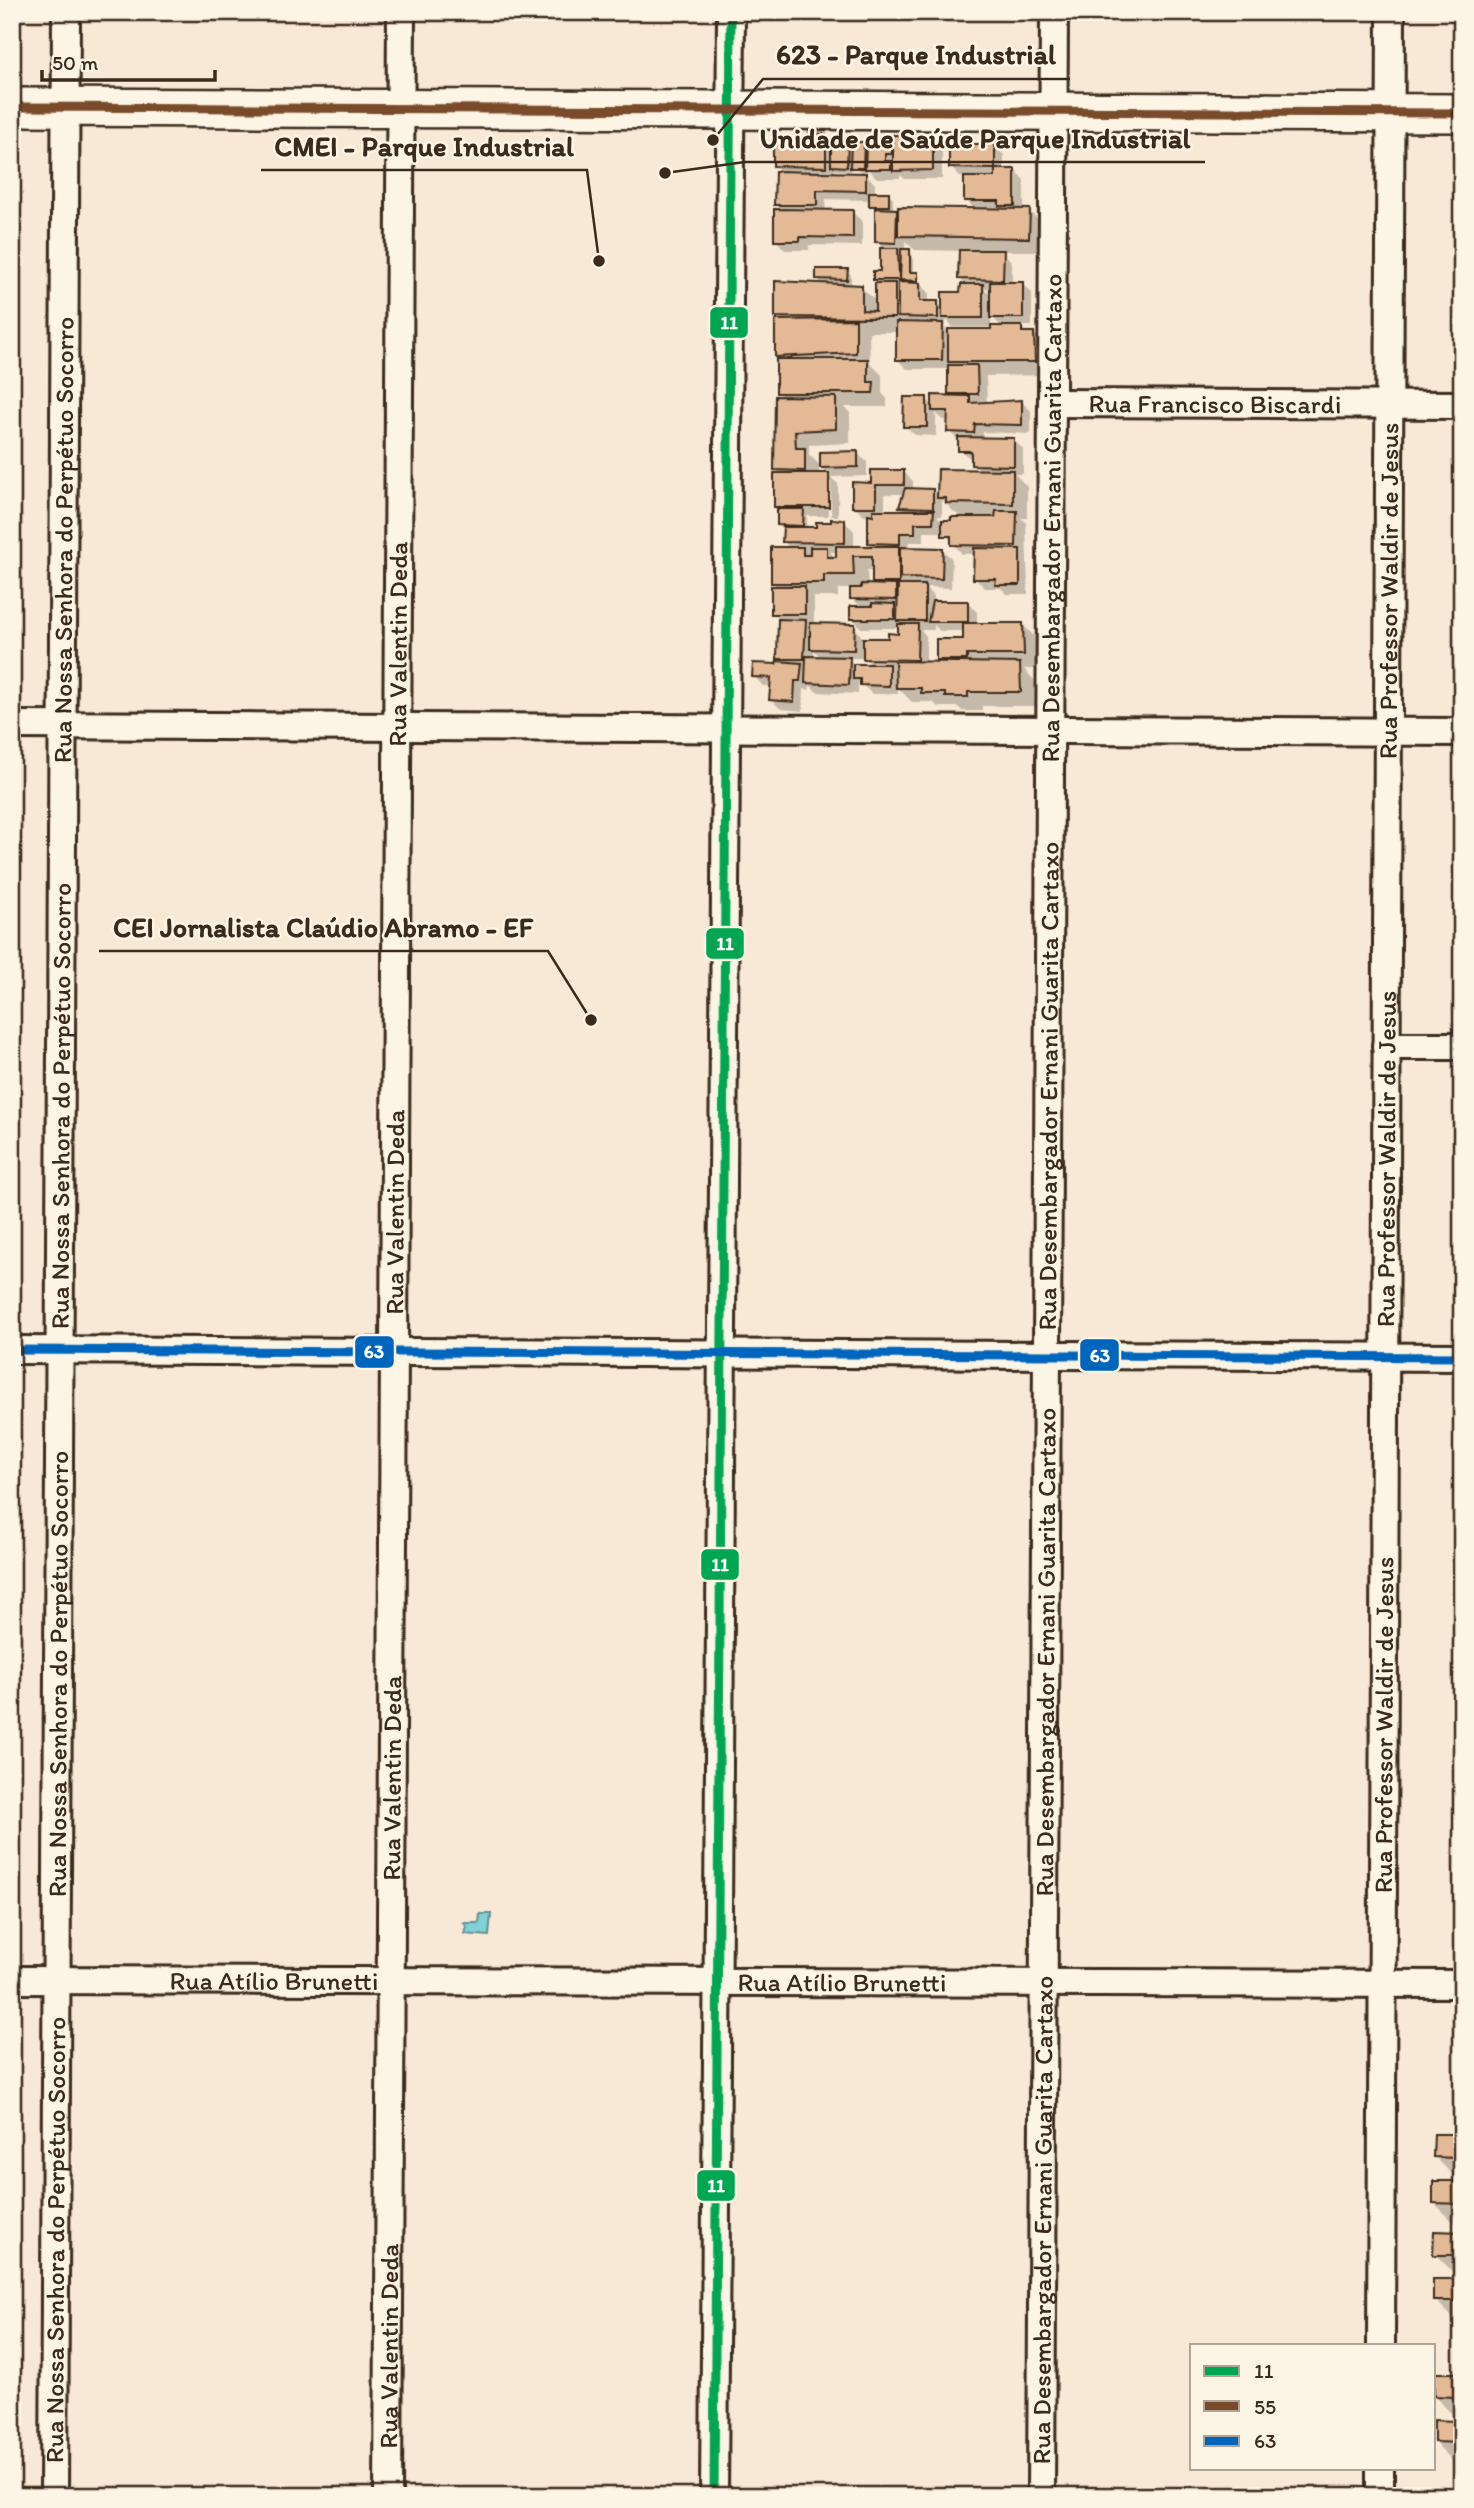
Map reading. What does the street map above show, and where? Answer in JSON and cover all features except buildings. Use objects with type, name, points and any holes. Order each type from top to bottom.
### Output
[{"type":"street","name":"Rua Nossa Senhora do Perpétuo Socorro","points":[[54,2496],[66,12]]},
{"type":"street","name":"Rua Valentin Deda","points":[[388,2496],[401,12]]},
{"type":"street","points":[[714,2496],[731,12]]},
{"type":"street","name":"Rua Desembargador Ernani Guarita Cartaxo","points":[[1041,2496],[1054,12]]},
{"type":"street","name":"Rua Professor Waldir de Jesus","points":[[1381,2344],[1391,12]]},
{"type":"street","points":[[12,107],[1462,113]]},
{"type":"street","name":"Rua Francisco Biscardi","points":[[1052,403],[1462,405]]},
{"type":"street","points":[[12,725],[1462,732]]},
{"type":"street","points":[[1386,1046],[1462,1046]]},
{"type":"street","points":[[12,1350],[1462,1357]]},
{"type":"street","name":"Rua Atílio Brunetti","points":[[12,1980],[1462,1984]]},
{"type":"street","points":[[1380,2470],[1380,2496]]},
{"type":"water","points":[[480,1914],[491,1914],[489,1936],[465,1934],[467,1927],[464,1923],[479,1923]]},
{"type":"transit line","name":"11","points":[[714,2496],[731,12]]},
{"type":"transit line","name":"55","points":[[12,107],[1462,113]]},
{"type":"transit line","name":"63","points":[[12,1350],[1462,1357]]},
{"type":"place","name":"623 - Parque Industrial","points":[[713,140]]},
{"type":"place","name":"Unidade de Saúde Parque Industrial","points":[[665,173]]},
{"type":"place","name":"CMEI - Parque Industrial","points":[[599,261]]},
{"type":"place","name":"CEI Jornalista Claúdio Abramo - EF","points":[[591,1020]]}]
